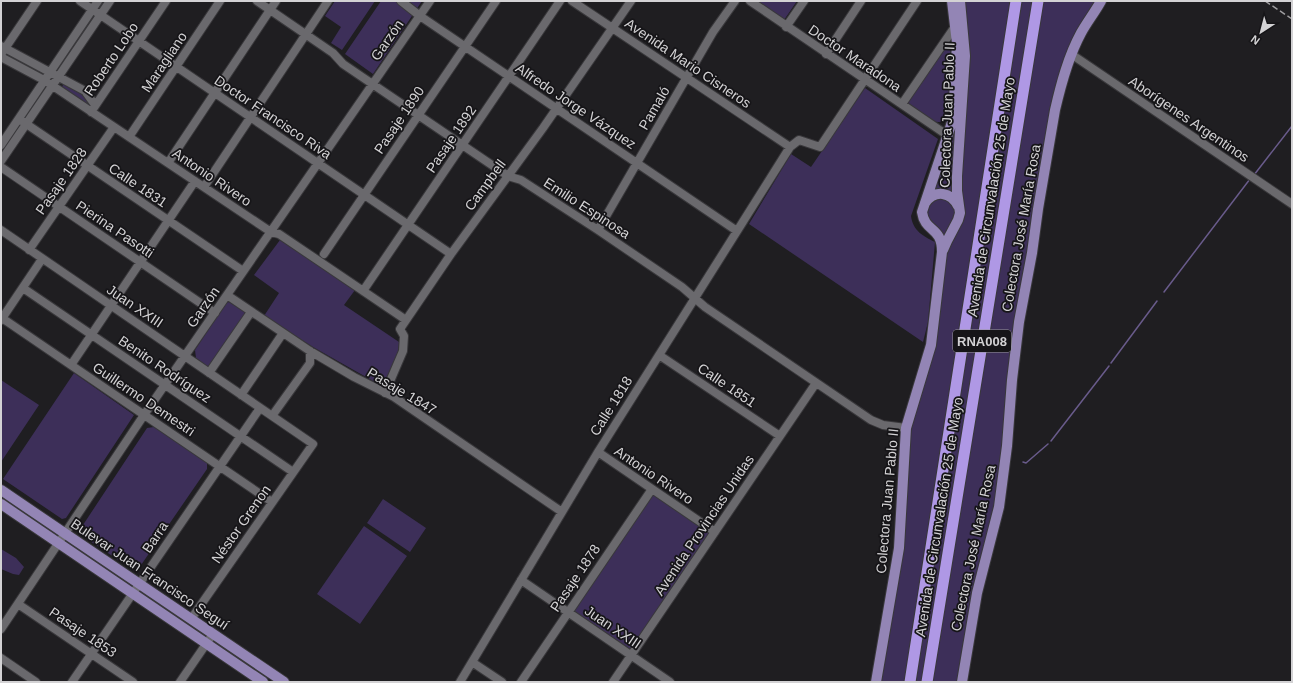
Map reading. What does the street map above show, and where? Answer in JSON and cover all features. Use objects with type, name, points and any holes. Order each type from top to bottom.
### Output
[{"type":"highway","name":"Avenida de Circunvalación 25 de Mayo","points":[[910,682],[1016,1]]},
{"type":"highway","name":"Avenida de Circunvalación 25 de Mayo","points":[[927,682],[1038,1]]},
{"type":"main road","name":"Colectora Juan Pablo II","points":[[876,682],[899,548],[906,428],[930,345],[942,252],[940,237],[927,225],[923,219],[922,212],[953,119],[957,62],[956,25],[952,1]]},
{"type":"main road","name":"Colectora Juan Pablo II","points":[[942,252],[960,213],[957,176],[965,56],[960,1]]},
{"type":"main road","name":"Colectora José María Rosa","points":[[962,682],[977,593],[999,507],[1007,446],[1012,380],[1019,322],[1058,94],[1071,54],[1081,33],[1101,1]]},
{"type":"main road","name":"Colectora Juan Pablo II","points":[[924,204],[928,198],[934,195],[942,194],[955,200],[959,206]]},
{"type":"main road","points":[[933,230],[944,231],[955,226]]},
{"type":"main road","name":"Bulevar Juan Francisco Seguí","points":[[1,490],[284,682]]},
{"type":"main road","name":"Bulevar Juan Francisco Seguí","points":[[1,504],[263,682]]},
{"type":"street","points":[[2,51],[37,1]]},
{"type":"street","name":"Doctor Francisco Riva","points":[[80,1],[451,254]]},
{"type":"street","points":[[1,145],[98,1]]},
{"type":"street","points":[[1,161],[110,1]]},
{"type":"street","name":"Roberto Lobo","points":[[93,108],[166,1]]},
{"type":"street","name":"Maragliano","points":[[129,137],[220,1]]},
{"type":"street","name":"Emilio Espinosa","points":[[257,1],[333,53],[343,64],[508,176],[521,180],[598,230],[682,287],[705,307],[871,420],[884,425],[906,428]]},
{"type":"street","points":[[168,163],[276,1]]},
{"type":"street","points":[[204,187],[328,1]]},
{"type":"street","name":"Alfredo Jorge Vázquez","points":[[400,1],[737,231]]},
{"type":"street","name":"Garzón","points":[[1,629],[66,534],[144,415],[430,1]]},
{"type":"street","name":"Pasaje 1890","points":[[324,254],[496,1]]},
{"type":"street","name":"Pasaje 1892","points":[[363,291],[560,1]]},
{"type":"street","name":"Avenida Mario Cisneros","points":[[572,1],[790,148]]},
{"type":"street","name":"Campbell","points":[[385,393],[403,351],[404,336],[400,328],[451,254],[557,108],[631,1]]},
{"type":"street","name":"Pamaló","points":[[598,230],[713,32],[735,1]]},
{"type":"street","name":"Doctor Maradona","points":[[750,1],[786,27],[947,135]]},
{"type":"street","points":[[786,27],[804,1]]},
{"type":"street","points":[[826,54],[861,1]]},
{"type":"street","points":[[790,148],[799,140],[820,147],[917,1]]},
{"type":"street","points":[[902,104],[956,25]]},
{"type":"street","name":"Antonio Rivero","points":[[2,51],[50,72],[85,91],[93,108]]},
{"type":"street","name":"Antonio Rivero","points":[[2,51],[52,86],[93,108],[114,127],[270,232],[279,234],[406,320]]},
{"type":"street","name":"Aborígenes Argentinos","points":[[1071,54],[1292,204]]},
{"type":"street","name":"Calle 1831","points":[[19,119],[244,272]]},
{"type":"street","name":"Pasaje 1828","points":[[29,250],[114,127]]},
{"type":"street","name":"Calle 1818","points":[[460,682],[598,452],[790,148]]},
{"type":"street","name":"Pierina Pasotti","points":[[1,167],[215,313]]},
{"type":"street","points":[[71,365],[195,181]]},
{"type":"street","name":"Juan XXIII","points":[[1,230],[313,444]]},
{"type":"street","points":[[2,319],[42,259]]},
{"type":"street","name":"Benito Rodríguez","points":[[23,288],[293,472]]},
{"type":"street","name":"Pasaje 1847","points":[[227,295],[310,352],[394,397],[562,512]]},
{"type":"street","points":[[209,373],[251,312]]},
{"type":"street","name":"Guillermo Demestri","points":[[2,319],[272,502]]},
{"type":"street","points":[[241,394],[283,333]]},
{"type":"street","points":[[272,416],[310,363],[310,352]]},
{"type":"street","name":"Calle 1851","points":[[659,354],[780,436]]},
{"type":"street","name":"Avenida Provincias Unidas","points":[[612,682],[816,383]]},
{"type":"street","name":"Barra","points":[[72,682],[260,408]]},
{"type":"street","name":"Néstor Grenon","points":[[191,619],[313,444]]},
{"type":"street","name":"Antonio Rivero","points":[[598,452],[715,532]]},
{"type":"street","name":"Pasaje 1878","points":[[521,682],[652,489]]},
{"type":"street","name":"Juan XXIII","points":[[521,580],[670,682]]},
{"type":"street","name":"Pasaje 1853","points":[[18,604],[133,682]]},
{"type":"street","points":[[180,682],[213,634]]},
{"type":"street","points":[[1,658],[36,682]]},
{"type":"street","points":[[472,662],[502,682]]},
{"type":"shaded area","points":[[335,1],[375,1],[342,50],[331,43],[341,27],[325,16]]},
{"type":"shaded area","points":[[381,1],[422,1],[373,74],[345,54]]},
{"type":"shaded area","points":[[756,1],[797,1],[784,20]]},
{"type":"shaded area","points":[[952,1],[1101,1],[1071,54],[1038,209],[1007,446],[962,682],[876,682],[889,606],[906,428],[931,345],[942,252],[923,219],[953,119]]},
{"type":"shaded area","points":[[90,19],[92,21],[63,64],[61,63]]},
{"type":"shaded area","points":[[951,41],[949,97],[946,121],[935,122],[925,118],[907,105],[908,97],[946,44]]},
{"type":"shaded area","points":[[65,83],[84,93],[91,105],[89,106],[62,89],[63,84]]},
{"type":"shaded area","points":[[865,88],[938,139],[911,216],[916,229],[935,242],[928,322],[923,342],[749,224],[791,154],[811,167]]},
{"type":"shaded area","points":[[280,240],[355,290],[344,305],[399,342],[398,355],[382,386],[313,347],[264,316],[279,293],[254,275]]},
{"type":"shaded area","points":[[229,302],[245,312],[245,316],[211,365],[208,367],[196,358],[195,350],[226,303]]},
{"type":"shaded area","points":[[74,373],[134,415],[66,518],[62,519],[3,479]]},
{"type":"shaded area","points":[[1,380],[39,405],[1,462]]},
{"type":"shaded area","points":[[154,427],[207,462],[207,469],[139,568],[135,571],[90,541],[89,535],[86,536],[81,533],[81,528],[147,428]]},
{"type":"shaded area","points":[[656,494],[709,530],[709,533],[632,649],[628,649],[575,614],[575,607],[652,495]]},
{"type":"shaded area","points":[[383,499],[426,528],[410,552],[367,523]]},
{"type":"shaded area","points":[[364,526],[407,556],[360,624],[317,594]]},
{"type":"shaded area","points":[[1,549],[16,558],[24,567],[19,575],[1,569]]},
{"type":"waterway","points":[[1254,175],[1292,126]]},
{"type":"waterway","points":[[1164,292],[1250,179]]},
{"type":"waterway","points":[[1111,363],[1157,301]]},
{"type":"waterway","points":[[1051,441],[1109,366]]},
{"type":"waterway","points":[[1023,462],[1026,463],[1048,444]]},
{"type":"railway","points":[[1265,1],[1292,19]]}]
